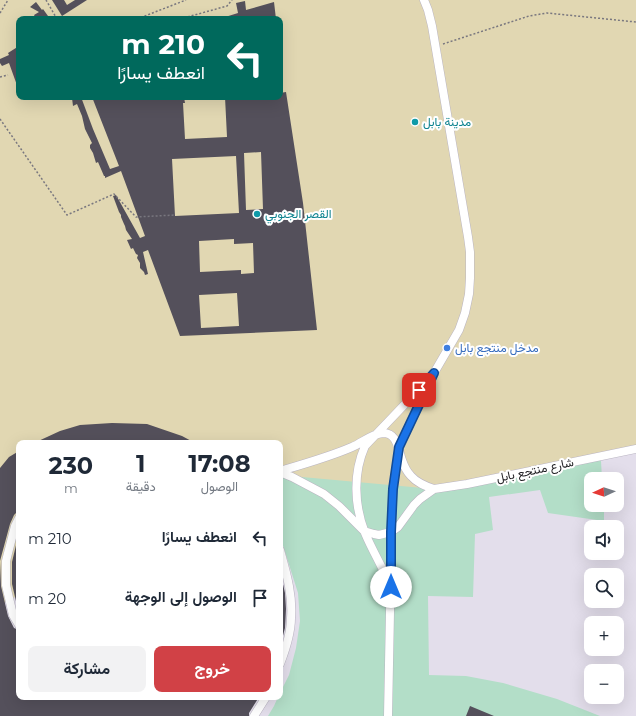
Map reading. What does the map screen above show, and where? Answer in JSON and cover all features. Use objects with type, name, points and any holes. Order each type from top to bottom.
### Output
[{"type":"street","points":[[388,716],[391,532],[393,489],[399,447],[434,373],[463,322],[469,294],[470,252],[468,237],[435,47],[428,10],[424,0]]},
{"type":"street","points":[[391,587],[364,531],[356,491],[356,479],[361,456],[365,446],[434,373]]},
{"type":"street","points":[[283,471],[335,454],[376,434],[384,433],[391,436],[396,441],[401,458],[410,476],[418,483],[434,489]]},
{"type":"street","name":"شارع منتجع بابل","points":[[391,532],[398,527],[420,499],[434,489],[467,484],[636,449]]},
{"type":"street","points":[[283,473],[298,479],[324,494],[339,506],[364,531],[379,535],[391,532]]},
{"type":"street","points":[[16,524],[6,561],[6,585],[13,615],[16,620]]},
{"type":"street","points":[[283,562],[290,590],[292,618],[283,656]]},
{"type":"street","points":[[254,716],[264,700]]},
{"type":"path","points":[[0,13],[8,0]]},
{"type":"path","points":[[46,0],[55,16]]},
{"type":"path","points":[[145,16],[186,0]]},
{"type":"path","points":[[191,16],[227,6],[232,0]]},
{"type":"path","points":[[435,47],[535,15],[547,13],[636,22]]},
{"type":"path","points":[[0,78],[8,75]]},
{"type":"path","points":[[0,119],[67,215],[114,194],[136,217],[175,215]]},
{"type":"green space","points":[[636,0],[600,443],[602,472],[584,472],[584,512],[604,512],[604,520],[548,513],[540,490],[489,497],[493,530],[475,534],[473,597],[428,596],[429,675],[466,676],[503,683],[557,699],[600,716],[268,716],[277,700],[283,700],[283,687],[289,675],[296,648],[300,621],[298,593],[283,546],[283,440],[23,440]]},
{"type":"sand","points":[[0,0],[636,0],[636,448],[434,489],[283,475],[283,440],[16,440],[16,597],[0,605]]},
{"type":"building","points":[[52,0],[64,0],[67,5],[75,0],[87,0],[62,16]]},
{"type":"building","points":[[245,1],[246,10],[274,2],[276,16],[228,16],[238,13],[236,3]]},
{"type":"building","points":[[36,2],[48,16],[34,16],[39,12],[30,7]]},
{"type":"building","points":[[16,48],[16,82],[9,63],[2,66],[0,63],[0,59],[9,55],[8,53]]},
{"type":"building","name":"القصر الجنوبي","points":[[283,92],[286,92],[303,203],[317,330],[180,336],[148,250],[143,252],[148,274],[145,275],[140,268],[140,263],[137,258],[138,255],[133,248],[131,249],[127,240],[132,239],[126,230],[113,196],[116,195],[140,238],[145,236],[121,171],[105,178],[98,162],[96,163],[90,148],[92,143],[85,129],[77,104],[73,106],[72,100],[82,100],[110,169],[119,166],[93,100],[184,100],[185,103],[183,103],[185,139],[227,137],[225,100],[283,100]],"holes":[[[261,152],[263,209],[246,210],[244,153]],[[236,156],[239,213],[175,216],[172,159]],[[234,239],[234,244],[253,243],[254,273],[241,274],[241,270],[200,272],[199,241]],[[237,293],[239,326],[201,328],[199,295]]]},
{"type":"building","points":[[112,423],[147,424],[189,440],[40,440],[60,431],[80,425]]},
{"type":"building","points":[[16,453],[16,513],[10,524],[0,561],[0,468],[9,457]]},
{"type":"building","points":[[16,545],[16,601],[12,584],[12,562]]},
{"type":"building","points":[[0,561],[1,586],[8,616],[14,628],[16,629],[16,700],[257,700],[249,713],[249,716],[0,716]]},
{"type":"building","points":[[283,584],[286,609],[283,636]]},
{"type":"building","points":[[470,706],[494,716],[466,716]]},
{"type":"place","name":"مدينة بابل","points":[[415,122]]},
{"type":"place","name":"القصر الجنوبي","points":[[257,214]]},
{"type":"place","name":"مدخل منتجع بابل","points":[[447,348]]},
{"type":"route","points":[[391,587],[393,489],[399,447],[434,373],[419,390]]}]
